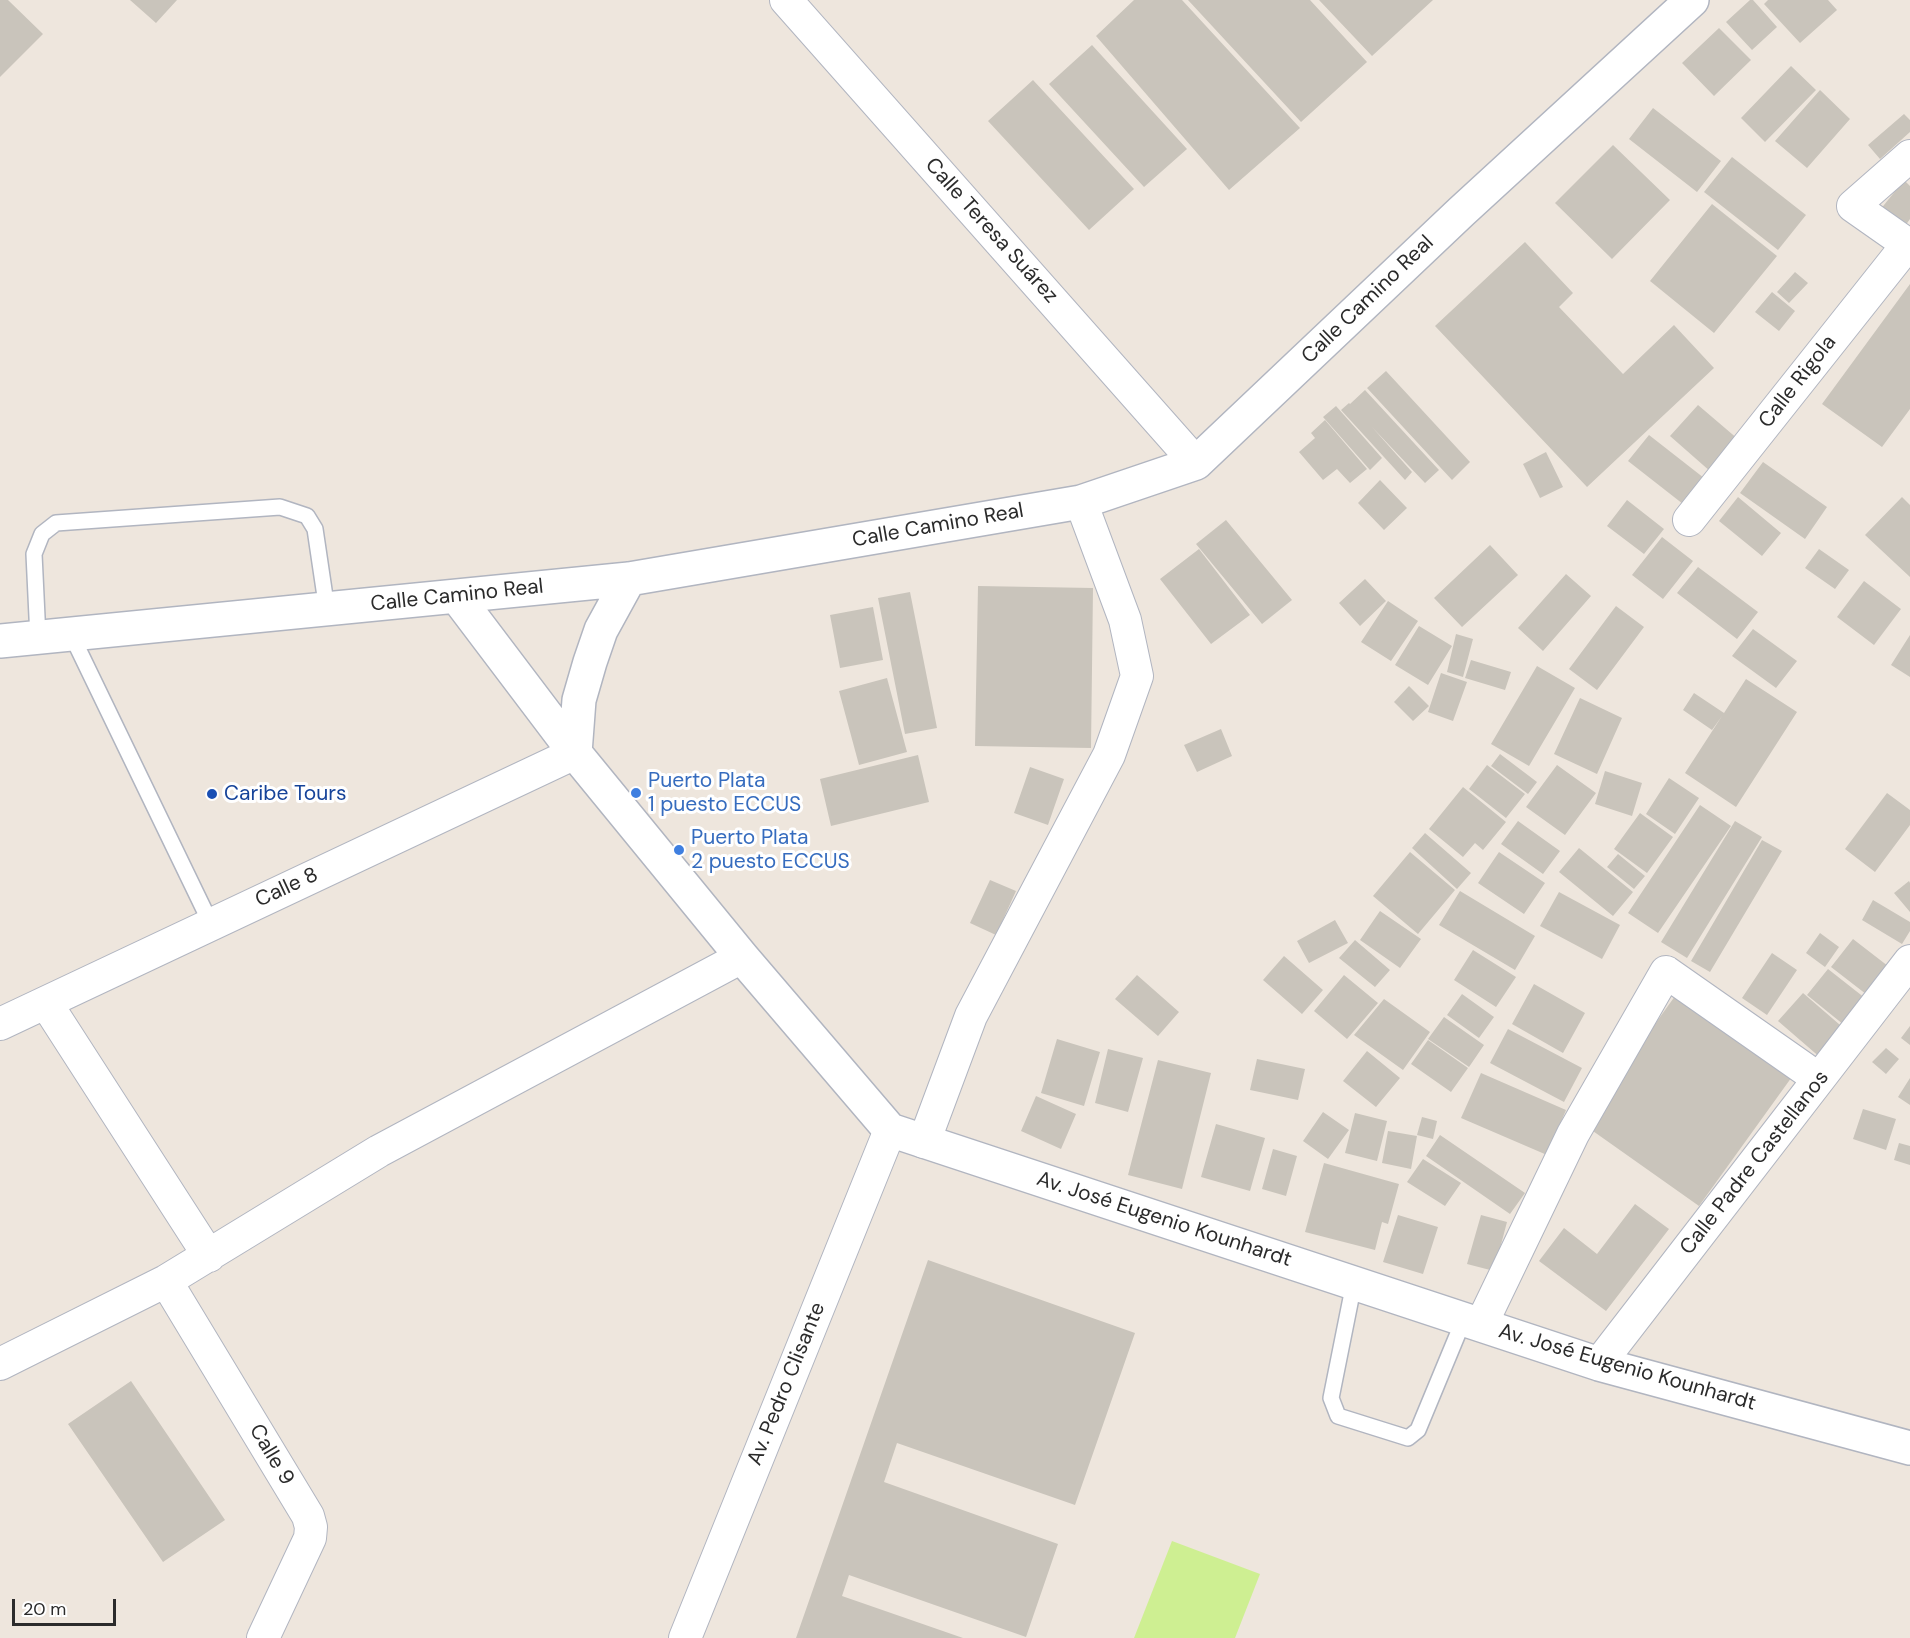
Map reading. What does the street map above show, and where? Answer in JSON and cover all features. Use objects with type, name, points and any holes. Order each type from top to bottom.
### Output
[{"type":"street","name":"Calle Teresa Suárez","points":[[786,0],[1196,463]]},
{"type":"street","name":"Calle Camino Real","points":[[0,641],[629,579],[1081,502],[1196,463],[1461,212],[1692,0]]},
{"type":"street","points":[[1909,245],[1853,206],[1910,156]]},
{"type":"street","name":"Calle Rigola","points":[[1689,520],[1909,245]]},
{"type":"street","points":[[924,1142],[971,1016],[1109,755],[1137,676],[1125,620],[1081,502]]},
{"type":"street","points":[[575,753],[579,700],[590,662],[601,630],[629,579]]},
{"type":"street","points":[[457,597],[575,753],[742,957],[890,1130]]},
{"type":"street","name":"Calle 8","points":[[0,1024],[575,753]]},
{"type":"street","points":[[0,1364],[166,1281],[379,1151],[742,957]]},
{"type":"street","name":"Calle Padre Castellanos","points":[[1599,1364],[1910,961]]},
{"type":"street","points":[[1473,1322],[1573,1134],[1666,972],[1819,1079]]},
{"type":"street","points":[[46,1003],[209,1256]]},
{"type":"street","name":"Av. José Eugenio Kounhardt","points":[[890,1130],[1599,1364],[1910,1448]]},
{"type":"street","name":"Av. Pedro Clisante","points":[[684,1638],[890,1130]]},
{"type":"street","name":"Calle 9","points":[[166,1281],[308,1516],[311,1527],[310,1538],[264,1638]]},
{"type":"lane","points":[[38,638],[34,554],[42,534],[56,523],[280,507],[307,516],[315,529],[327,610]]},
{"type":"lane","points":[[70,634],[211,924]]},
{"type":"lane","points":[[1354,1283],[1331,1398],[1338,1416],[1408,1438],[1418,1430],[1473,1322]]},
{"type":"green space","points":[[1172,1541],[1260,1574],[1235,1638],[1134,1638]]},
{"type":"building","points":[[0,0],[8,0],[43,34],[0,77]]},
{"type":"building","points":[[130,0],[177,0],[156,23]]},
{"type":"building","points":[[1134,0],[1182,0],[1300,128],[1229,190],[1096,36]]},
{"type":"building","points":[[1188,0],[1310,0],[1367,62],[1301,122]]},
{"type":"building","points":[[1319,0],[1433,0],[1372,56]]},
{"type":"building","points":[[1750,0],[1753,0],[1777,27],[1752,50],[1726,22]]},
{"type":"building","points":[[1768,0],[1828,0],[1837,10],[1800,43],[1764,4]]},
{"type":"building","points":[[1719,28],[1751,60],[1714,96],[1682,63]]},
{"type":"building","points":[[1092,45],[1187,149],[1144,187],[1049,84]]},
{"type":"building","points":[[1791,66],[1816,90],[1765,142],[1741,118]]},
{"type":"building","points":[[1033,80],[1134,189],[1089,230],[988,121]]},
{"type":"building","points":[[1820,90],[1850,119],[1807,168],[1775,141]]},
{"type":"building","points":[[1653,108],[1721,161],[1697,192],[1629,139]]},
{"type":"building","points":[[1904,114],[1910,120],[1910,132],[1880,159],[1868,145]]},
{"type":"building","points":[[1613,145],[1670,200],[1612,259],[1555,203]]},
{"type":"building","points":[[1732,157],[1806,215],[1778,250],[1704,192]]},
{"type":"building","points":[[1904,180],[1910,186],[1910,219],[1900,233],[1876,215]]},
{"type":"building","points":[[1712,204],[1777,256],[1714,333],[1650,281]]},
{"type":"building","points":[[1525,242],[1573,293],[1559,307],[1623,374],[1674,325],[1714,368],[1587,487],[1435,326]]},
{"type":"building","points":[[1795,272],[1808,283],[1789,303],[1777,292]]},
{"type":"building","points":[[1910,284],[1910,409],[1882,447],[1822,404]]},
{"type":"building","points":[[1772,292],[1795,311],[1779,331],[1755,312]]},
{"type":"building","points":[[1386,371],[1470,462],[1452,480],[1367,388]]},
{"type":"building","points":[[1365,390],[1439,470],[1425,483],[1372,427],[1412,472],[1405,480],[1341,410]]},
{"type":"building","points":[[1698,405],[1739,440],[1711,472],[1670,436]]},
{"type":"building","points":[[1336,406],[1382,458],[1370,470],[1323,417]]},
{"type":"building","points":[[1325,420],[1367,469],[1350,483],[1337,469],[1323,480],[1299,452],[1315,438],[1311,433]]},
{"type":"building","points":[[1649,435],[1704,478],[1683,504],[1628,461]]},
{"type":"building","points":[[1546,452],[1563,487],[1540,498],[1523,464]]},
{"type":"building","points":[[1763,462],[1827,507],[1805,539],[1740,493]]},
{"type":"building","points":[[1380,480],[1407,508],[1384,530],[1358,503]]},
{"type":"building","points":[[1738,497],[1781,533],[1762,556],[1719,521]]},
{"type":"building","points":[[1902,497],[1910,505],[1910,577],[1865,535]]},
{"type":"building","points":[[1627,500],[1664,529],[1644,554],[1607,526]]},
{"type":"building","points":[[1226,520],[1292,600],[1262,624],[1196,544]]},
{"type":"building","points":[[1662,537],[1693,561],[1663,599],[1632,575]]},
{"type":"building","points":[[1490,545],[1518,575],[1462,627],[1434,598]]},
{"type":"building","points":[[1199,549],[1250,615],[1211,644],[1160,579]]},
{"type":"building","points":[[1819,549],[1849,570],[1835,589],[1805,568]]},
{"type":"building","points":[[1698,567],[1758,612],[1737,639],[1677,593]]},
{"type":"building","points":[[1566,574],[1591,596],[1543,651],[1518,628]]},
{"type":"building","points":[[1365,579],[1386,601],[1360,626],[1339,603]]},
{"type":"building","points":[[1864,581],[1901,609],[1874,645],[1837,617]]},
{"type":"building","points":[[978,586],[1093,588],[1091,748],[975,746]]},
{"type":"building","points":[[910,592],[937,728],[905,734],[878,598]]},
{"type":"building","points":[[1388,601],[1418,621],[1391,661],[1361,642]]},
{"type":"building","points":[[1616,606],[1644,627],[1597,690],[1569,669]]},
{"type":"building","points":[[873,607],[883,660],[840,668],[830,615]]},
{"type":"building","points":[[1419,626],[1452,646],[1428,685],[1395,665]]},
{"type":"building","points":[[1753,629],[1797,661],[1776,688],[1732,656]]},
{"type":"building","points":[[1456,634],[1473,639],[1463,677],[1447,672]]},
{"type":"building","points":[[1910,635],[1910,677],[1891,665]]},
{"type":"building","points":[[1471,660],[1511,672],[1505,690],[1465,678]]},
{"type":"building","points":[[1537,666],[1575,688],[1529,766],[1491,744]]},
{"type":"building","points":[[1441,673],[1467,682],[1453,721],[1428,712]]},
{"type":"building","points":[[887,678],[907,752],[859,765],[839,691]]},
{"type":"building","points":[[1746,679],[1797,712],[1736,807],[1685,773],[1722,716],[1712,730],[1683,710],[1694,693],[1724,713]]},
{"type":"building","points":[[1409,686],[1429,706],[1413,721],[1394,702]]},
{"type":"building","points":[[1580,698],[1622,718],[1597,774],[1554,754]]},
{"type":"building","points":[[1221,729],[1232,756],[1197,772],[1184,745]]},
{"type":"building","points":[[1500,754],[1537,782],[1528,794],[1491,766]]},
{"type":"building","points":[[918,755],[929,802],[831,826],[820,779]]},
{"type":"building","points":[[1487,765],[1525,794],[1506,818],[1469,789]]},
{"type":"building","points":[[1557,765],[1596,793],[1565,835],[1526,807]]},
{"type":"building","points":[[1030,767],[1064,779],[1048,825],[1014,813]]},
{"type":"building","points":[[1605,771],[1642,783],[1632,816],[1595,804]]},
{"type":"building","points":[[1669,778],[1699,798],[1675,834],[1646,814]]},
{"type":"building","points":[[1463,787],[1506,822],[1483,850],[1475,843],[1463,857],[1429,829]]},
{"type":"building","points":[[1887,793],[1910,810],[1910,825],[1875,872],[1845,849]]},
{"type":"building","points":[[1700,805],[1731,826],[1658,933],[1628,913]]},
{"type":"building","points":[[1640,813],[1673,837],[1647,873],[1614,849]]},
{"type":"building","points":[[1518,821],[1560,851],[1543,874],[1501,844]]},
{"type":"building","points":[[1735,821],[1762,837],[1687,958],[1661,942]]},
{"type":"building","points":[[1425,833],[1471,873],[1457,889],[1412,848]]},
{"type":"building","points":[[1762,840],[1782,851],[1710,972],[1691,961]]},
{"type":"building","points":[[1579,848],[1633,892],[1613,916],[1559,872]]},
{"type":"building","points":[[1410,852],[1455,890],[1418,934],[1373,896]]},
{"type":"building","points":[[1499,852],[1545,883],[1524,914],[1478,883]]},
{"type":"building","points":[[1618,854],[1645,876],[1634,889],[1607,867]]},
{"type":"building","points":[[990,880],[1016,891],[996,935],[970,923]]},
{"type":"building","points":[[1909,881],[1910,883],[1910,912],[1894,893]]},
{"type":"building","points":[[1460,891],[1535,936],[1515,970],[1439,925]]},
{"type":"building","points":[[1559,892],[1620,925],[1602,959],[1540,926]]},
{"type":"building","points":[[1873,900],[1910,922],[1910,931],[1902,944],[1862,920]]},
{"type":"building","points":[[1380,911],[1421,939],[1400,968],[1360,940]]},
{"type":"building","points":[[1335,920],[1348,943],[1309,963],[1297,941]]},
{"type":"building","points":[[1820,933],[1839,947],[1825,967],[1806,953]]},
{"type":"building","points":[[1853,939],[1897,973],[1875,1001],[1831,967]]},
{"type":"building","points":[[1355,940],[1390,970],[1375,987],[1339,958]]},
{"type":"building","points":[[1473,950],[1516,977],[1496,1007],[1454,980]]},
{"type":"building","points":[[1772,953],[1797,970],[1767,1015],[1742,998]]},
{"type":"building","points":[[1284,956],[1323,990],[1302,1014],[1263,980]]},
{"type":"building","points":[[1828,969],[1870,1002],[1849,1029],[1807,995]]},
{"type":"building","points":[[1137,975],[1179,1012],[1158,1036],[1115,999]]},
{"type":"building","points":[[1344,975],[1378,1003],[1347,1039],[1314,1011]]},
{"type":"building","points":[[1534,984],[1585,1013],[1563,1053],[1512,1024]]},
{"type":"building","points":[[1678,992],[1794,1074],[1699,1206],[1583,1124]]},
{"type":"building","points":[[1803,993],[1847,1031],[1822,1059],[1778,1021]]},
{"type":"building","points":[[1462,994],[1494,1017],[1479,1038],[1447,1015]]},
{"type":"building","points":[[1384,999],[1430,1032],[1403,1070],[1354,1035]]},
{"type":"building","points":[[1444,1017],[1484,1045],[1469,1067],[1428,1039]]},
{"type":"building","points":[[1910,1026],[1910,1045],[1901,1038]]},
{"type":"building","points":[[1508,1029],[1582,1068],[1564,1102],[1490,1063]]},
{"type":"building","points":[[1057,1039],[1100,1052],[1084,1106],[1041,1093]]},
{"type":"building","points":[[1428,1040],[1468,1068],[1451,1092],[1411,1064]]},
{"type":"building","points":[[1886,1048],[1899,1059],[1886,1074],[1872,1062]]},
{"type":"building","points":[[1108,1049],[1143,1058],[1128,1112],[1095,1103]]},
{"type":"building","points":[[1367,1051],[1400,1078],[1376,1107],[1343,1081]]},
{"type":"building","points":[[1257,1059],[1305,1069],[1298,1100],[1250,1090]]},
{"type":"building","points":[[1158,1060],[1211,1073],[1182,1189],[1128,1175]]},
{"type":"building","points":[[1481,1073],[1566,1110],[1547,1155],[1461,1118]]},
{"type":"building","points":[[1910,1078],[1910,1105],[1898,1097]]},
{"type":"building","points":[[1036,1096],[1076,1114],[1061,1149],[1021,1131]]},
{"type":"building","points":[[1863,1109],[1896,1119],[1886,1150],[1853,1139]]},
{"type":"building","points":[[1323,1112],[1349,1130],[1328,1159],[1303,1141]]},
{"type":"building","points":[[1355,1113],[1387,1121],[1377,1161],[1345,1153]]},
{"type":"building","points":[[1422,1117],[1437,1121],[1433,1139],[1417,1135]]},
{"type":"building","points":[[1216,1124],[1265,1138],[1250,1191],[1201,1177]]},
{"type":"building","points":[[1388,1131],[1417,1136],[1411,1169],[1382,1163]]},
{"type":"building","points":[[1440,1135],[1525,1193],[1510,1214],[1426,1156]]},
{"type":"building","points":[[1899,1143],[1910,1146],[1910,1165],[1894,1160]]},
{"type":"building","points":[[1273,1149],[1297,1156],[1286,1196],[1262,1189]]},
{"type":"building","points":[[1423,1159],[1461,1183],[1445,1206],[1407,1182]]},
{"type":"building","points":[[1324,1163],[1399,1184],[1388,1224],[1382,1222],[1375,1250],[1305,1232]]},
{"type":"building","points":[[1635,1204],[1669,1229],[1606,1311],[1539,1261],[1564,1228],[1597,1254]]},
{"type":"building","points":[[1398,1215],[1438,1227],[1423,1274],[1383,1262]]},
{"type":"building","points":[[1481,1215],[1507,1222],[1494,1271],[1467,1264]]},
{"type":"building","points":[[928,1260],[1135,1333],[1075,1505],[897,1443],[884,1482],[1058,1544],[1026,1637],[849,1575],[842,1596],[963,1638],[796,1638]]},
{"type":"building","points":[[131,1381],[225,1520],[163,1562],[68,1424]]},
{"type":"place","name":"Puerto Plata 1 puesto ECCUS","points":[[636,793]]},
{"type":"place","name":"Caribe Tours","points":[[212,794]]},
{"type":"place","name":"Puerto Plata 2 puesto ECCUS","points":[[679,850]]}]
